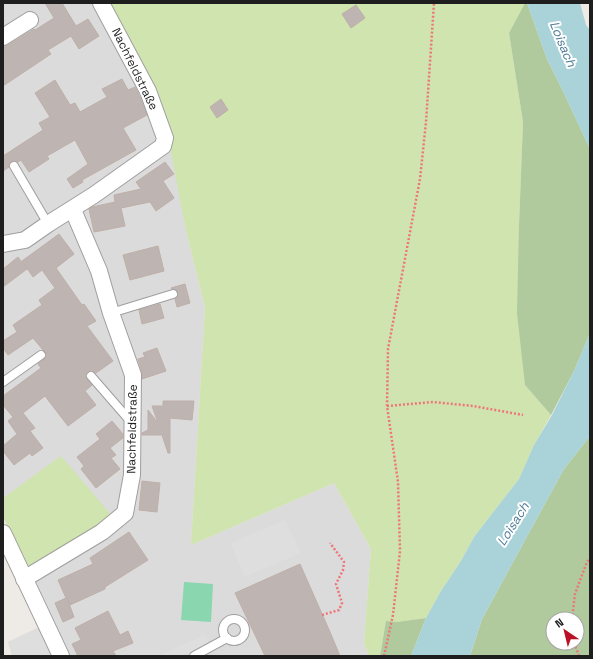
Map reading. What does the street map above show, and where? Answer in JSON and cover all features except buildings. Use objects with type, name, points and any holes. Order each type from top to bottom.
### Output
[{"type":"street","name":"Nachfeldstraße","points":[[3,244],[25,240],[48,224],[73,210],[164,146],[165,138],[148,91],[101,3]]},
{"type":"street","points":[[3,37],[30,20]]},
{"type":"street","name":"Nachfeldstraße","points":[[24,579],[102,532],[125,513],[132,475],[133,375],[111,313],[99,271],[73,210]]},
{"type":"street","points":[[3,533],[61,656]]},
{"type":"lane","points":[[14,166],[48,224]]},
{"type":"lane","points":[[111,313],[173,294]]},
{"type":"lane","points":[[3,382],[41,355]]},
{"type":"lane","points":[[91,376],[133,424]]},
{"type":"lane","points":[[194,656],[226,638]]},
{"type":"path","points":[[384,656],[393,615],[400,551],[398,482],[387,406],[388,349],[420,179],[426,122],[434,3]]},
{"type":"path","points":[[387,406],[433,402],[473,406],[523,415]]},
{"type":"path","points":[[322,615],[339,610],[342,603],[336,584],[343,570],[344,562],[330,543]]},
{"type":"path","points":[[573,611],[575,594],[587,562],[590,558]]},
{"type":"shaded area","points":[[3,3],[106,3],[171,136],[185,226],[205,308],[191,545],[334,483],[371,549],[364,643],[369,656],[65,656],[34,588],[3,498]]},
{"type":"shaded area","points":[[285,520],[301,553],[244,577],[231,543]]},
{"type":"shaded area","points":[[39,627],[52,656],[12,656],[8,642]]},
{"type":"shaded area","points":[[205,635],[209,643],[180,656],[158,656]]},
{"type":"green space","points":[[106,3],[525,3],[509,33],[523,122],[519,225],[525,385],[551,415],[534,445],[519,479],[474,537],[426,618],[386,622],[380,656],[369,656],[364,643],[371,549],[334,483],[191,545],[205,308],[185,226],[170,147]]},
{"type":"green space","points":[[525,3],[527,3],[547,59],[590,149],[590,333],[574,371],[551,415],[525,385],[517,313],[523,122],[509,33]]},
{"type":"green space","points":[[590,436],[590,656],[470,656],[482,619],[564,469]]},
{"type":"green space","points":[[61,456],[113,517],[30,571],[3,517],[3,498]]},
{"type":"green space","points":[[184,582],[213,584],[211,622],[181,620]]},
{"type":"green space","points":[[426,618],[411,656],[380,656],[386,621],[397,622]]},
{"type":"water","name":"Loisach","points":[[527,3],[580,3],[586,25],[590,30],[590,149],[547,59]]},
{"type":"water","name":"Loisach","points":[[590,333],[590,436],[564,469],[482,619],[470,656],[411,656],[426,618],[441,591],[461,561],[474,537],[519,479],[534,445],[552,415],[574,371]]}]
